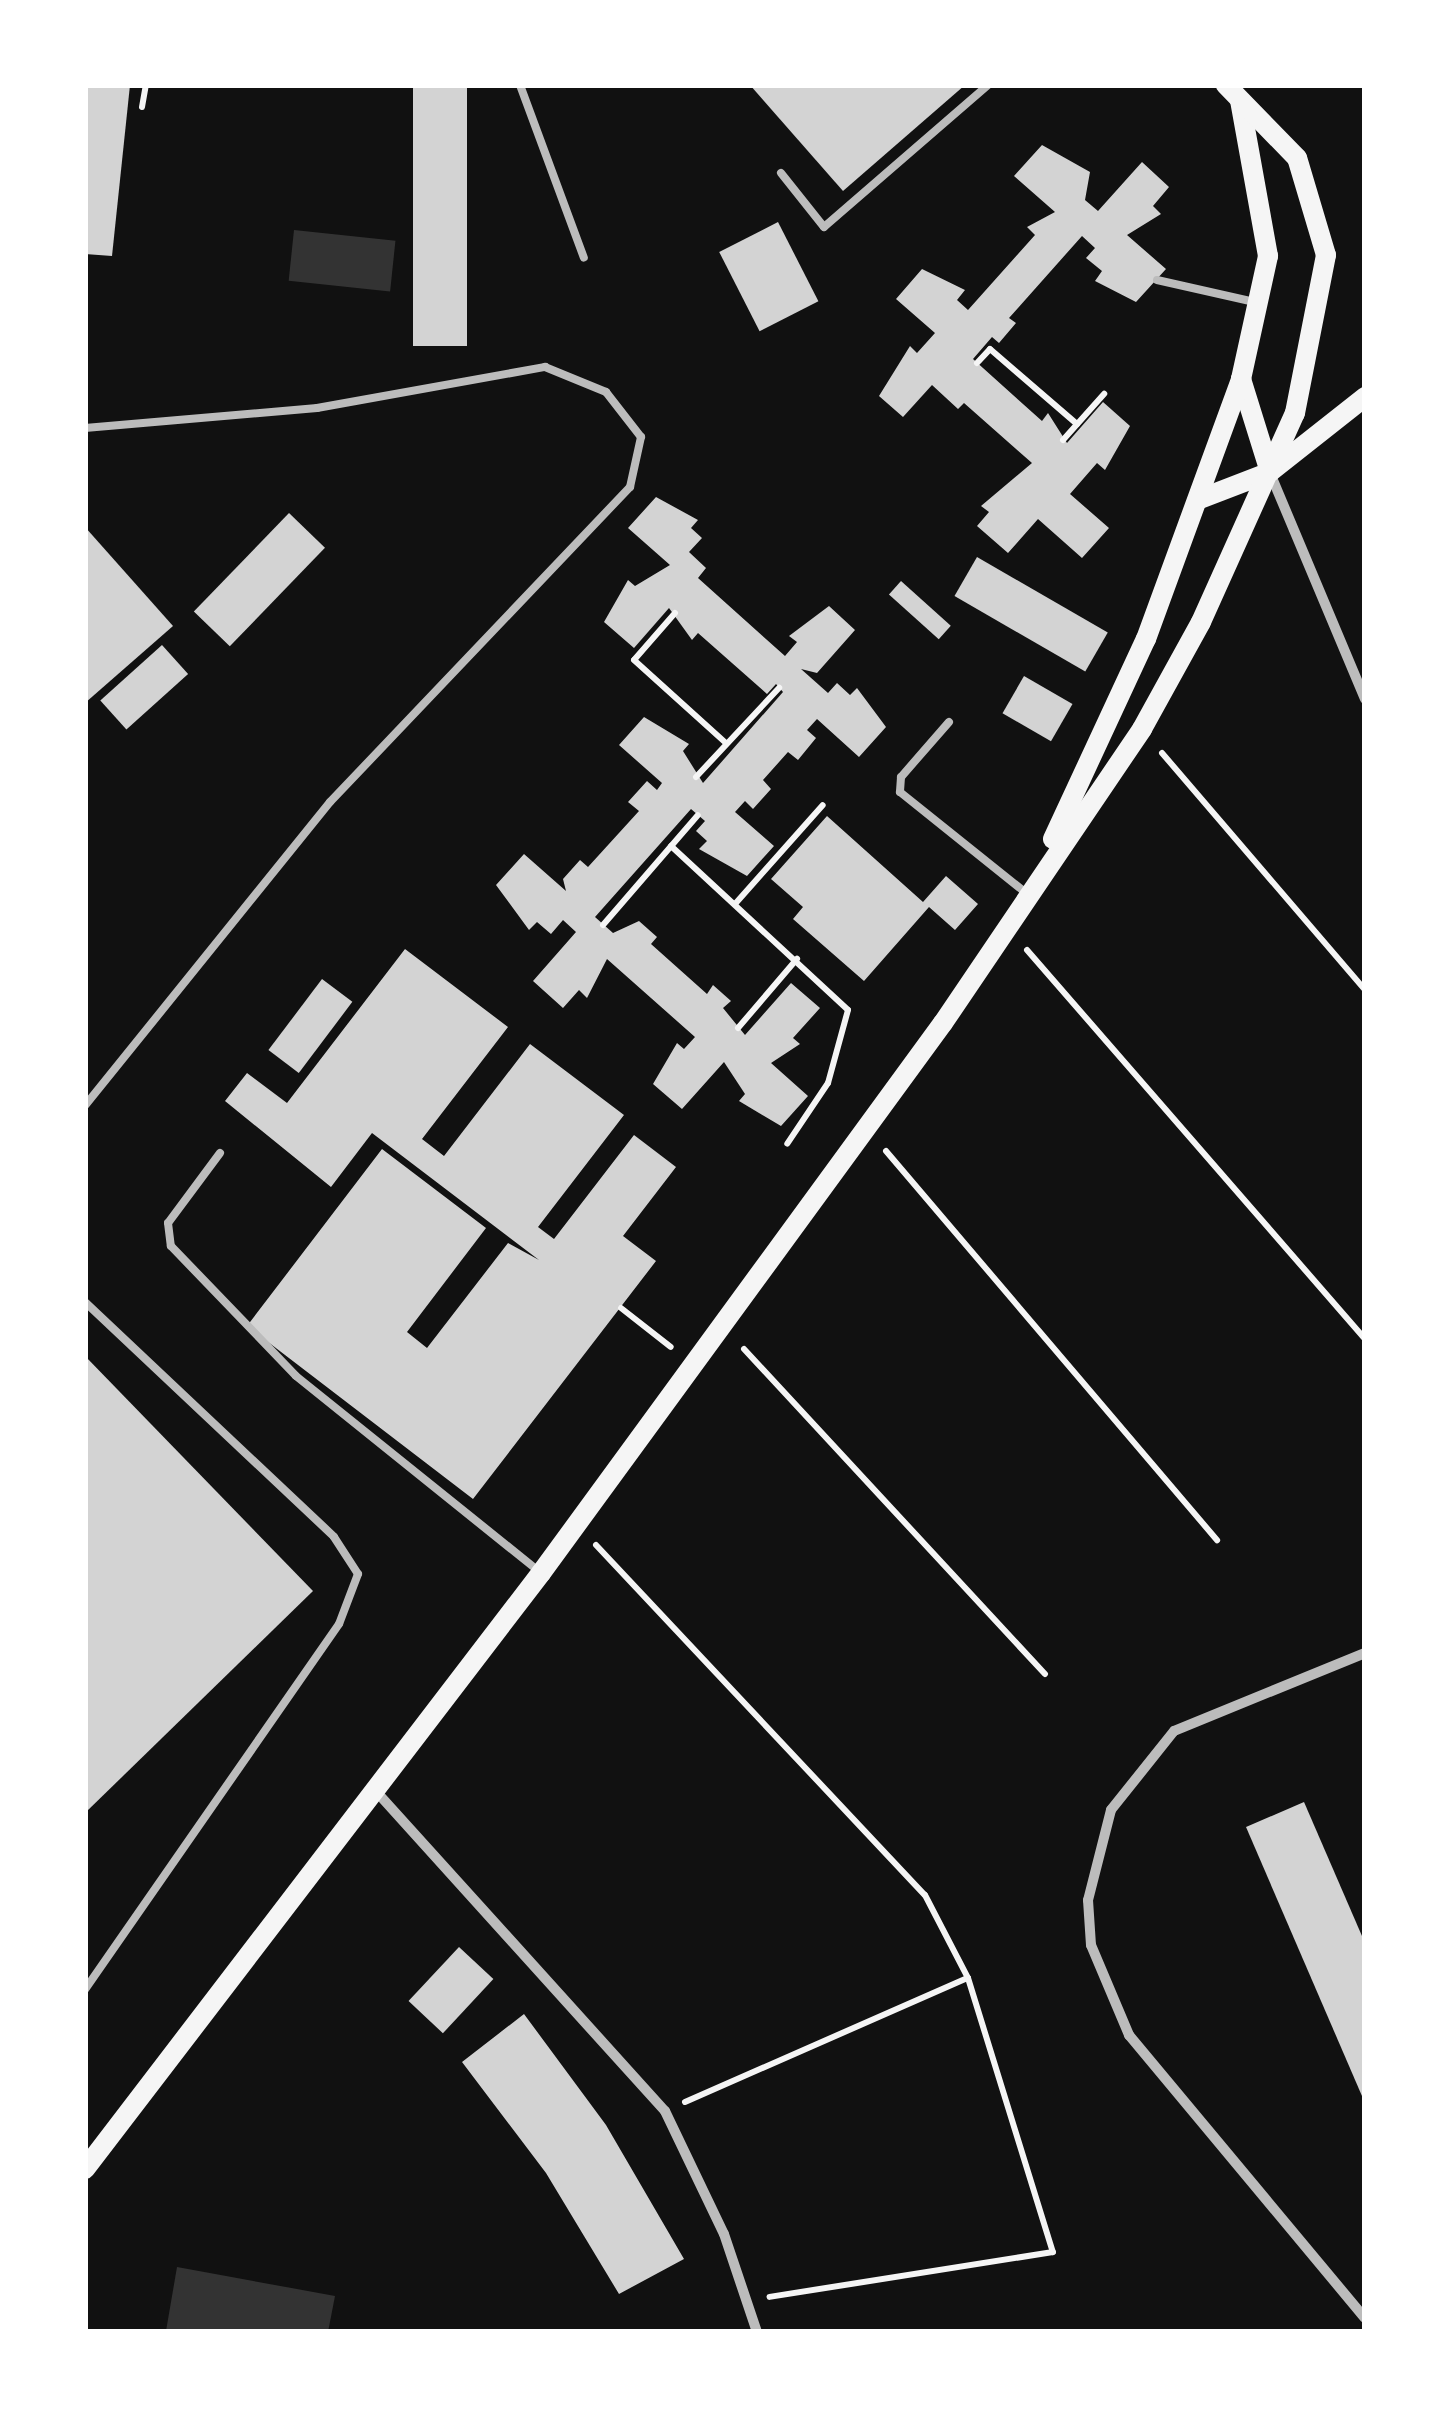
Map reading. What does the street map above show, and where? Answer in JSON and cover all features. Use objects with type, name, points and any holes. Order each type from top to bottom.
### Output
[{"type":"main road","points":[[1029,890],[1200,499],[1241,379],[1260,303],[1267,217],[1233,93]]},
{"type":"main road","points":[[85,2169],[541,1573],[574,1522],[866,1127],[1142,729],[1270,472],[1300,394],[1326,256],[1297,158],[1233,93]]},
{"type":"main road","points":[[1241,379],[1270,472]]},
{"type":"main road","points":[[1200,499],[1270,472],[1365,398]]},
{"type":"street","points":[[1270,472],[1365,700]]},
{"type":"street","points":[[1365,1654],[1174,1732],[1111,1810],[1088,1900],[1091,1946],[1129,2035],[1365,2318]]},
{"type":"street","points":[[373,1788],[664,2111],[756,2332]]},
{"type":"lane","points":[[520,85],[584,258]]},
{"type":"lane","points":[[781,172],[824,228],[988,85]]},
{"type":"lane","points":[[1157,280],[1260,303]]},
{"type":"lane","points":[[85,428],[317,408],[545,367],[606,392],[641,438],[630,487],[330,802],[85,1106]]},
{"type":"lane","points":[[949,722],[901,777],[900,792],[1029,890]]},
{"type":"lane","points":[[220,1153],[168,1223],[171,1246],[296,1376],[541,1573]]},
{"type":"lane","points":[[85,1302],[334,1536],[358,1574],[339,1624],[85,1989]]},
{"type":"path","points":[[142,107],[146,85]]},
{"type":"path","points":[[977,364],[990,349],[1077,424]]},
{"type":"path","points":[[1063,440],[1104,394]]},
{"type":"path","points":[[674,613],[634,660],[726,742]]},
{"type":"path","points":[[696,777],[779,688]]},
{"type":"path","points":[[1142,729],[1365,990]]},
{"type":"path","points":[[735,904],[823,805]]},
{"type":"path","points":[[603,925],[698,815]]},
{"type":"path","points":[[670,846],[843,998],[850,1026],[828,1083],[787,1144]]},
{"type":"path","points":[[1006,926],[1365,1339]]},
{"type":"path","points":[[738,1028],[798,959]]},
{"type":"path","points":[[866,1127],[1217,1540]]},
{"type":"path","points":[[620,1308],[695,1362]]},
{"type":"path","points":[[722,1326],[1045,1674]]},
{"type":"path","points":[[574,1522],[925,1895],[968,1978],[1054,2252],[746,2301]]},
{"type":"path","points":[[664,2111],[968,1978]]},
{"type":"shaded area","points":[[294,230],[395,241],[390,291],[289,281]]},
{"type":"shaded area","points":[[177,2267],[335,2296],[328,2332],[166,2331]]},
{"type":"building","points":[[85,85],[130,85],[112,256],[85,254]]},
{"type":"building","points":[[413,85],[467,85],[467,346],[413,346]]},
{"type":"building","points":[[750,85],[965,85],[843,191]]},
{"type":"building","points":[[1042,145],[1090,172],[1085,200],[1098,211],[1142,162],[1169,187],[1153,206],[1161,214],[1127,235],[1166,269],[1136,302],[1095,281],[1102,271],[1086,258],[1095,248],[1082,236],[1009,318],[1016,323],[999,343],[992,337],[973,359],[1042,421],[1048,413],[1067,443],[1103,402],[1130,426],[1105,470],[1097,463],[1070,494],[1109,528],[1082,558],[1038,519],[1008,553],[977,526],[989,512],[981,506],[1032,463],[964,403],[958,409],[932,385],[903,417],[879,396],[910,346],[917,353],[935,333],[896,299],[922,269],[965,290],[957,300],[968,310],[1035,235],[1027,227],[1055,212],[1014,176]]},
{"type":"building","points":[[778,222],[818,301],[760,331],[719,252]]},
{"type":"building","points":[[656,497],[698,520],[691,528],[702,538],[689,552],[706,568],[698,578],[785,656],[797,642],[789,636],[829,606],[855,630],[817,673],[801,669],[828,693],[837,683],[850,695],[857,688],[886,727],[859,757],[817,719],[807,730],[816,738],[798,760],[788,752],[763,780],[771,789],[753,809],[745,801],[735,812],[774,846],[747,876],[699,849],[707,841],[696,831],[705,821],[691,809],[595,917],[613,933],[639,921],[657,937],[651,944],[707,994],[713,985],[731,1001],[723,1008],[745,1035],[791,983],[820,1008],[793,1038],[800,1044],[771,1063],[808,1096],[781,1126],[739,1101],[745,1094],[724,1062],[682,1109],[653,1084],[677,1043],[684,1049],[695,1037],[607,959],[587,998],[579,990],[563,1008],[533,981],[576,932],[563,920],[551,934],[537,922],[529,930],[496,885],[524,854],[566,891],[563,879],[580,860],[588,867],[639,811],[628,802],[647,781],[657,790],[662,783],[619,745],[644,717],[689,744],[683,751],[703,783],[783,692],[776,684],[767,694],[698,633],[692,640],[669,608],[634,648],[604,622],[628,580],[635,586],[670,565],[628,528]]},
{"type":"building","points":[[289,513],[325,548],[230,646],[194,612]]},
{"type":"building","points":[[85,527],[173,626],[85,703]]},
{"type":"building","points":[[977,557],[1108,632],[1085,671],[954,596]]},
{"type":"building","points":[[901,581],[951,626],[939,639],[889,594]]},
{"type":"building","points":[[162,645],[188,674],[126,730],[100,701]]},
{"type":"building","points":[[1024,676],[1072,704],[1051,741],[1002,713]]},
{"type":"building","points":[[827,816],[923,902],[946,876],[978,904],[955,930],[929,907],[864,981],[793,919],[803,907],[771,879]]},
{"type":"building","points":[[405,949],[508,1027],[422,1139],[444,1156],[530,1044],[624,1115],[538,1227],[554,1239],[634,1135],[676,1167],[623,1236],[656,1261],[473,1499],[247,1326],[382,1149],[486,1228],[407,1332],[427,1348],[508,1243],[539,1260],[372,1133],[331,1187],[225,1101],[247,1073],[287,1103]]},
{"type":"building","points":[[322,979],[352,1002],[299,1073],[268,1050]]},
{"type":"building","points":[[85,1356],[313,1591],[85,1813]]},
{"type":"building","points":[[1304,1802],[1365,1943],[1365,2103],[1246,1827]]},
{"type":"building","points":[[459,1947],[493,1979],[443,2033],[409,2001]]},
{"type":"building","points":[[524,2014],[606,2125],[684,2259],[619,2294],[546,2173],[462,2062]]}]
